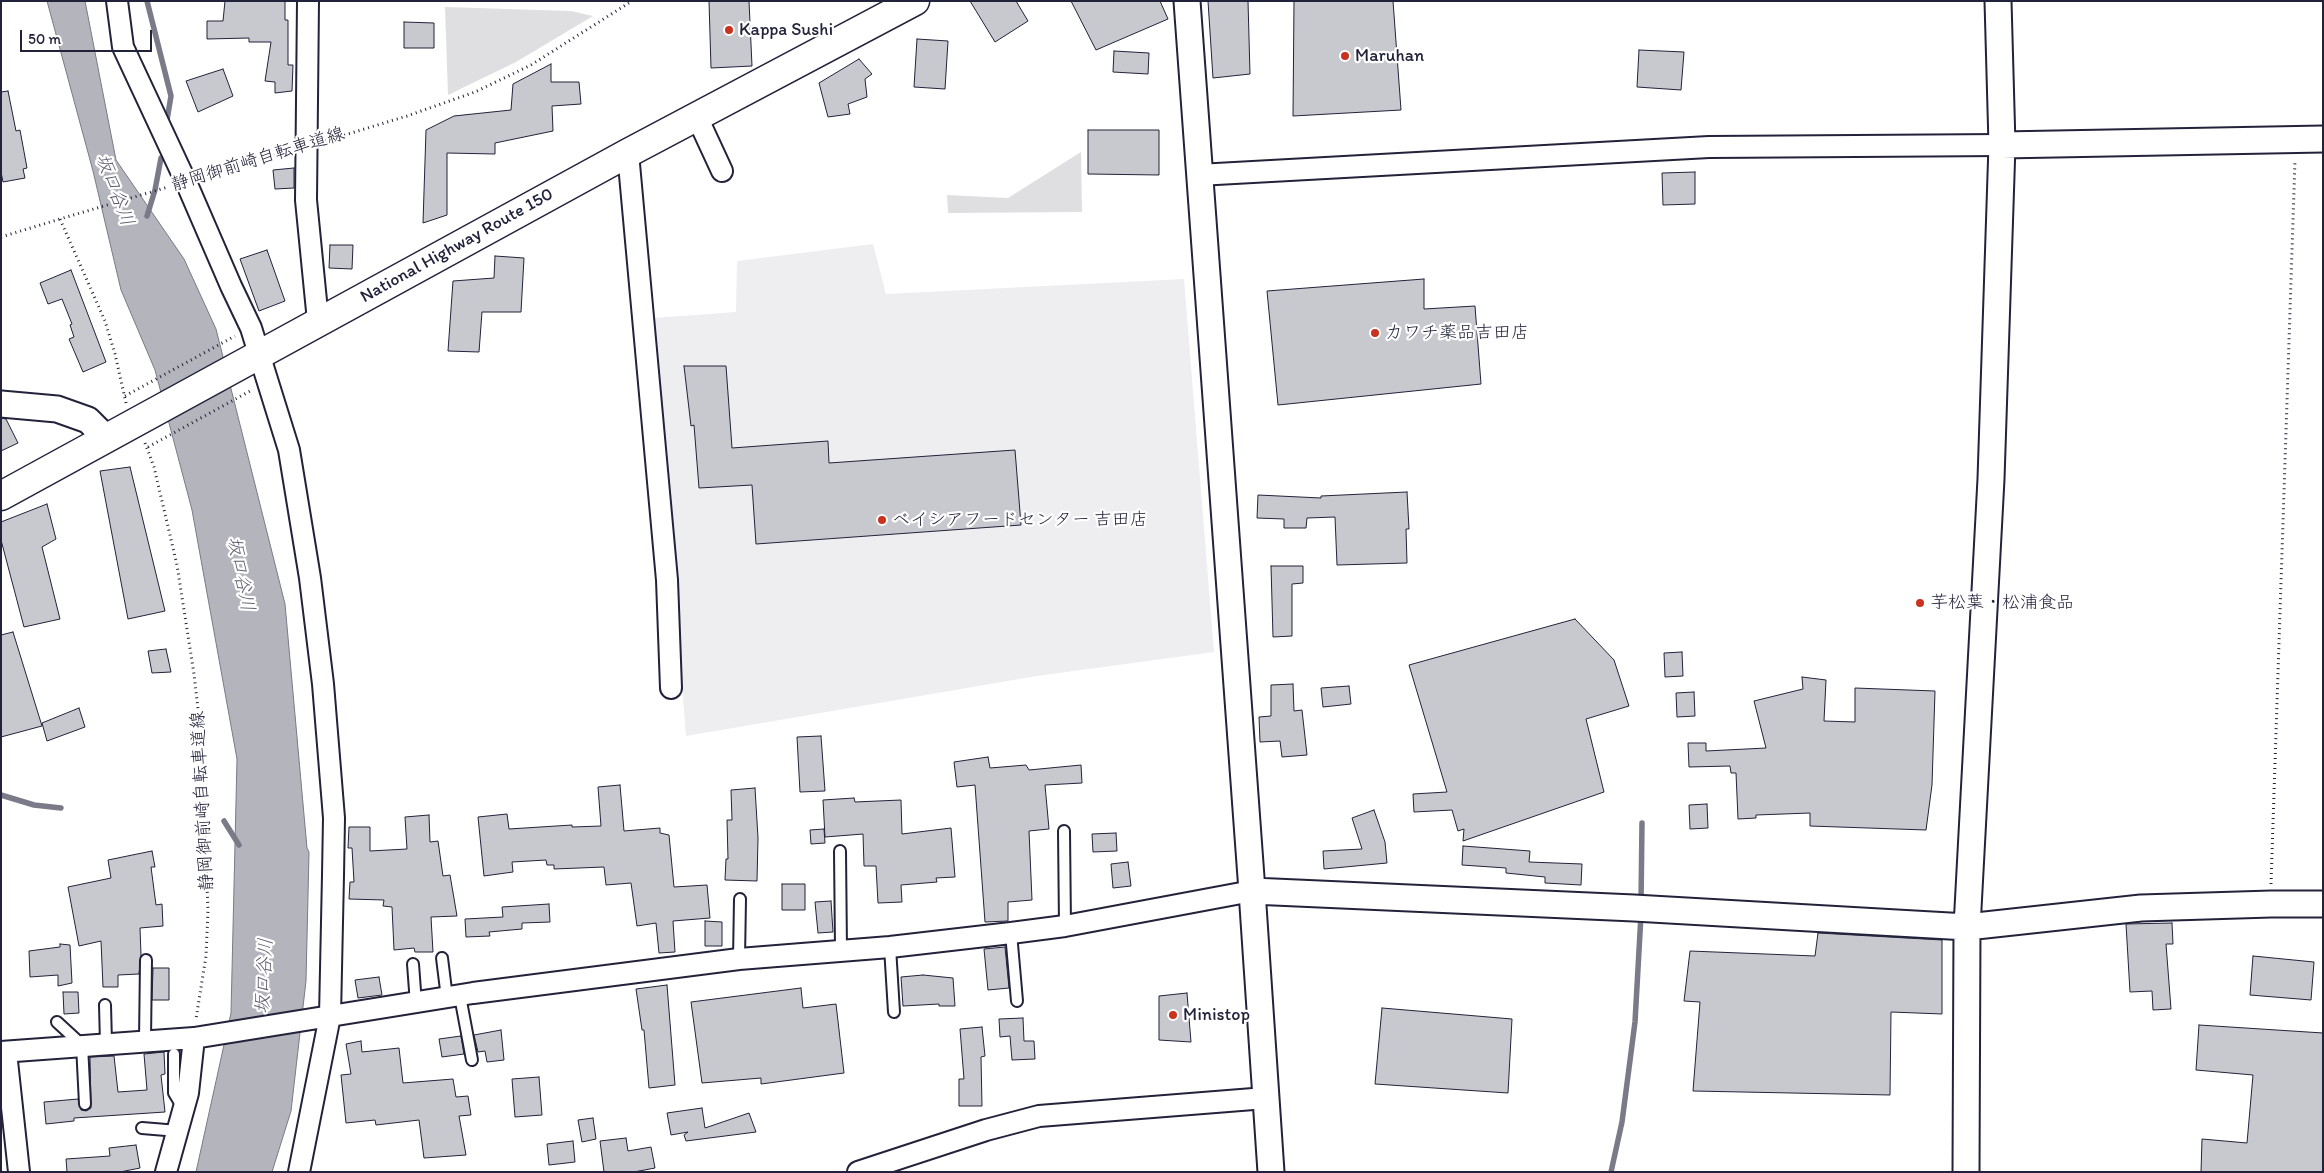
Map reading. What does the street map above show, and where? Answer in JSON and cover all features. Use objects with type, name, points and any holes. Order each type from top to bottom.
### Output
[{"type":"highway","name":"National Highway Route 150","points":[[1,496],[628,153],[916,1]]},
{"type":"street","points":[[117,1],[123,47],[182,183],[251,328],[257,356],[268,381],[289,450],[310,578],[323,684],[334,818],[325,1017],[299,1172]]},
{"type":"street","points":[[308,1],[306,200],[318,322]]},
{"type":"street","points":[[1187,1],[1198,176],[1252,891],[1271,1172]]},
{"type":"street","points":[[1966,1172],[1967,927],[1991,479],[2002,145],[1998,1]]},
{"type":"street","points":[[696,117],[722,172]]},
{"type":"street","points":[[1198,176],[1709,147],[2002,145],[2323,139]]},
{"type":"street","points":[[628,153],[667,580],[671,688]]},
{"type":"street","points":[[1,404],[57,409],[88,420],[106,438]]},
{"type":"street","points":[[12,1166],[4,1052],[145,1040],[194,1038],[454,997],[739,959],[890,947],[1011,934],[1065,926],[1252,891],[1634,908],[1967,927],[2141,908],[2323,904]]},
{"type":"street","points":[[166,1172],[184,1110],[189,1086],[194,1038]]},
{"type":"street","points":[[858,1172],[986,1130],[1039,1116],[1266,1098]]},
{"type":"lane","points":[[1064,832],[1065,926]]},
{"type":"lane","points":[[840,851],[841,950]]},
{"type":"lane","points":[[739,959],[740,899]]},
{"type":"lane","points":[[1011,934],[1017,1001]]},
{"type":"lane","points":[[890,947],[894,1012]]},
{"type":"lane","points":[[442,958],[472,1060]]},
{"type":"lane","points":[[145,1040],[146,960]]},
{"type":"lane","points":[[413,964],[416,1004]]},
{"type":"lane","points":[[105,1005],[106,1044]]},
{"type":"lane","points":[[56,1022],[82,1046],[85,1104]]},
{"type":"lane","points":[[174,1054],[174,1094],[184,1110]]},
{"type":"lane","points":[[142,1128],[178,1131]]},
{"type":"path","name":"静岡御前崎自転車道線","points":[[194,1038],[206,956],[208,910],[203,758],[194,674],[177,565],[148,447],[125,396],[105,322],[63,218],[277,156],[307,145],[407,116],[475,92],[530,65],[632,1]]},
{"type":"path","points":[[2271,904],[2296,140]]},
{"type":"path","points":[[1,236],[63,218]]},
{"type":"path","points":[[125,396],[251,328]]},
{"type":"path","points":[[148,447],[268,381]]},
{"type":"shaded area","points":[[445,7],[571,11],[593,16],[516,62],[448,95]]},
{"type":"shaded area","points":[[1081,152],[1082,212],[948,213],[947,195],[1008,198]]},
{"type":"shaded area","points":[[873,244],[886,294],[1184,279],[1214,652],[1037,676],[686,736],[653,318],[736,312],[737,261]]},
{"type":"water","name":"坂口谷川","points":[[47,1],[85,1],[116,160],[184,259],[216,329],[285,604],[307,848],[309,852],[306,981],[291,1111],[272,1172],[196,1172],[231,1013],[237,759],[192,510],[155,370],[121,290],[93,171]]},
{"type":"building","points":[[225,1],[285,1],[285,20],[288,20],[288,65],[293,65],[292,91],[275,93],[275,82],[265,81],[271,42],[249,42],[249,38],[207,39],[207,21],[223,21]]},
{"type":"building","points":[[709,1],[749,1],[752,66],[711,68]]},
{"type":"building","points":[[970,1],[1016,1],[1028,21],[995,42]]},
{"type":"building","points":[[1071,1],[1160,1],[1168,19],[1096,50]]},
{"type":"building","points":[[1208,1],[1248,1],[1250,74],[1213,78]]},
{"type":"building","name":"Maruhan","points":[[1294,1],[1393,1],[1401,110],[1293,116]]},
{"type":"building","points":[[404,22],[434,23],[434,48],[404,48]]},
{"type":"building","points":[[917,39],[948,41],[945,89],[914,87]]},
{"type":"building","points":[[1639,50],[1684,52],[1681,90],[1637,87]]},
{"type":"building","points":[[1114,51],[1149,53],[1148,74],[1113,72]]},
{"type":"building","points":[[859,59],[872,74],[865,79],[867,97],[848,104],[850,114],[828,117],[819,83]]},
{"type":"building","points":[[551,64],[551,82],[579,82],[581,104],[552,106],[553,131],[495,143],[495,154],[447,153],[447,215],[423,223],[426,130],[454,116],[511,110],[513,84]]},
{"type":"building","points":[[223,69],[233,96],[198,112],[186,81]]},
{"type":"building","points":[[8,91],[16,131],[20,130],[27,168],[23,169],[25,178],[3,182],[1,172],[1,92]]},
{"type":"building","points":[[1088,130],[1159,130],[1159,175],[1088,174]]},
{"type":"building","points":[[294,168],[294,188],[275,189],[273,170]]},
{"type":"building","points":[[1695,172],[1695,204],[1663,205],[1662,173]]},
{"type":"building","points":[[330,245],[353,245],[352,269],[329,268]]},
{"type":"building","points":[[267,250],[285,301],[259,311],[240,259]]},
{"type":"building","points":[[495,256],[524,258],[521,312],[482,312],[479,352],[448,351],[453,281],[494,278]]},
{"type":"building","points":[[71,270],[106,362],[83,372],[69,339],[74,337],[70,325],[72,324],[62,299],[48,304],[40,283]]},
{"type":"building","points":[[1424,279],[1424,309],[1475,306],[1481,384],[1278,405],[1267,291]]},
{"type":"building","points":[[684,366],[726,366],[732,448],[828,441],[829,463],[1015,450],[1021,525],[756,544],[752,485],[699,488],[694,425],[691,426]]},
{"type":"building","points":[[1,418],[6,419],[18,443],[1,451]]},
{"type":"building","points":[[130,467],[165,611],[128,619],[100,471]]},
{"type":"building","points":[[1407,492],[1409,529],[1406,529],[1407,563],[1337,565],[1335,517],[1307,518],[1306,528],[1284,528],[1284,519],[1257,518],[1258,495],[1321,498],[1321,496]]},
{"type":"building","points":[[47,504],[56,539],[42,547],[60,619],[24,627],[1,540],[1,522]]},
{"type":"building","points":[[1271,566],[1303,566],[1303,583],[1292,584],[1292,636],[1273,637]]},
{"type":"building","points":[[1575,619],[1614,660],[1629,706],[1586,719],[1604,792],[1463,841],[1464,829],[1458,831],[1452,810],[1414,812],[1413,794],[1447,792],[1409,665]]},
{"type":"building","points":[[13,632],[42,726],[1,737],[1,635]]},
{"type":"building","points":[[166,649],[171,672],[152,673],[148,651]]},
{"type":"building","points":[[1682,652],[1683,676],[1665,677],[1664,653]]},
{"type":"building","points":[[1802,677],[1826,680],[1824,721],[1855,722],[1855,688],[1935,691],[1932,785],[1926,830],[1810,826],[1810,813],[1756,815],[1756,818],[1738,819],[1736,773],[1731,773],[1730,766],[1689,767],[1688,743],[1706,743],[1706,751],[1766,748],[1754,701],[1803,689]]},
{"type":"building","points":[[1293,684],[1294,711],[1302,710],[1307,755],[1282,757],[1280,741],[1260,742],[1259,717],[1271,716],[1271,685]]},
{"type":"building","points":[[1349,686],[1351,704],[1323,707],[1321,688]]},
{"type":"building","points":[[1694,692],[1695,716],[1677,717],[1676,693]]},
{"type":"building","points":[[79,708],[85,727],[47,741],[42,723]]},
{"type":"building","points":[[821,736],[825,791],[800,792],[797,737]]},
{"type":"building","points":[[988,757],[990,768],[1026,765],[1029,770],[1081,765],[1082,783],[1045,785],[1049,829],[1029,831],[1032,900],[1008,902],[1008,921],[985,922],[975,785],[957,787],[954,762]]},
{"type":"building","points":[[620,785],[624,831],[660,828],[660,833],[669,835],[674,887],[707,885],[710,918],[673,921],[675,952],[659,953],[656,923],[637,926],[631,883],[606,885],[604,867],[554,869],[554,865],[547,865],[546,860],[512,862],[513,872],[484,876],[478,817],[507,814],[509,829],[572,825],[572,827],[601,826],[598,787]]},
{"type":"building","points":[[755,788],[758,838],[757,881],[725,880],[726,859],[728,859],[727,820],[732,820],[731,790]]},
{"type":"building","points":[[854,798],[855,802],[901,800],[902,834],[951,828],[955,877],[936,878],[937,882],[901,885],[902,902],[878,903],[876,866],[864,866],[863,834],[825,837],[823,800]]},
{"type":"building","points":[[1707,804],[1708,828],[1690,829],[1689,805]]},
{"type":"building","points":[[1374,810],[1385,842],[1387,863],[1324,869],[1323,851],[1362,849],[1352,818]]},
{"type":"building","points":[[429,815],[430,842],[438,841],[443,876],[450,875],[457,916],[431,917],[433,952],[415,952],[414,948],[394,950],[392,907],[383,906],[384,900],[349,899],[350,882],[354,882],[352,848],[348,848],[349,827],[370,827],[370,851],[407,849],[405,817]]},
{"type":"building","points":[[824,829],[825,843],[811,844],[810,830]]},
{"type":"building","points":[[1116,833],[1117,851],[1093,852],[1092,834]]},
{"type":"building","points":[[1463,846],[1530,851],[1529,862],[1582,864],[1581,885],[1545,883],[1545,877],[1506,873],[1506,868],[1462,865]]},
{"type":"building","points":[[152,851],[155,867],[151,867],[156,905],[162,904],[163,926],[140,928],[141,955],[139,974],[118,975],[118,987],[103,987],[101,941],[79,946],[68,887],[111,878],[108,860]]},
{"type":"building","points":[[1128,862],[1131,886],[1113,888],[1111,864]]},
{"type":"building","points":[[782,884],[805,884],[805,910],[782,910]]},
{"type":"building","points":[[831,901],[833,932],[818,933],[815,902]]},
{"type":"building","points":[[549,904],[550,922],[522,923],[522,929],[489,932],[490,936],[466,937],[465,919],[503,917],[502,907]]},
{"type":"building","points":[[705,921],[722,922],[722,946],[705,946]]},
{"type":"building","points":[[2172,923],[2173,944],[2166,944],[2171,1009],[2153,1010],[2152,991],[2130,992],[2126,924]]},
{"type":"building","points":[[1818,933],[1942,940],[1942,1014],[1891,1012],[1890,1095],[1693,1091],[1700,1002],[1684,1001],[1690,951],[1815,956]]},
{"type":"building","points":[[60,944],[70,945],[72,983],[58,986],[58,975],[30,977],[29,951],[60,947]]},
{"type":"building","points":[[1005,947],[1009,988],[988,990],[984,949]]},
{"type":"building","points":[[2253,956],[2314,962],[2311,1000],[2250,995]]},
{"type":"building","points":[[153,968],[169,968],[169,1000],[152,1000]]},
{"type":"building","points":[[923,975],[953,978],[955,1006],[939,1006],[939,1004],[903,1006],[901,977]]},
{"type":"building","points":[[379,977],[382,995],[358,998],[355,980]]},
{"type":"building","points":[[667,985],[675,1085],[649,1088],[644,1030],[642,1030],[636,989]]},
{"type":"building","points":[[801,988],[803,1008],[836,1004],[844,1073],[761,1084],[761,1078],[702,1083],[691,1002]]},
{"type":"building","points":[[63,992],[78,992],[79,1013],[64,1014]]},
{"type":"building","points":[[1187,993],[1191,1042],[1159,1040],[1159,996]]},
{"type":"building","points":[[1382,1008],[1512,1019],[1508,1093],[1375,1084]]},
{"type":"building","points":[[1023,1018],[1024,1041],[1034,1041],[1035,1059],[1012,1060],[1010,1036],[1000,1037],[999,1019]]},
{"type":"building","points":[[2199,1025],[2323,1033],[2323,1172],[2201,1172],[2202,1139],[2247,1143],[2253,1075],[2196,1070]]},
{"type":"building","points":[[982,1027],[985,1056],[981,1057],[982,1106],[959,1106],[959,1079],[964,1079],[960,1029]]},
{"type":"building","points":[[501,1030],[504,1060],[487,1062],[485,1051],[478,1052],[474,1035]]},
{"type":"building","points":[[461,1036],[464,1054],[442,1057],[439,1039]]},
{"type":"building","points":[[361,1041],[362,1052],[399,1048],[403,1083],[453,1079],[456,1097],[468,1096],[471,1115],[459,1116],[466,1155],[424,1158],[419,1120],[376,1125],[375,1120],[346,1123],[341,1075],[351,1074],[346,1044]]},
{"type":"building","points":[[164,1052],[165,1074],[161,1075],[165,1112],[74,1118],[74,1121],[46,1124],[44,1102],[78,1099],[81,1110],[86,1111],[91,1108],[90,1057],[114,1056],[118,1092],[147,1090],[144,1054]]},
{"type":"building","points":[[539,1077],[542,1115],[515,1117],[512,1079]]},
{"type":"building","points":[[702,1108],[705,1128],[749,1113],[756,1132],[686,1141],[684,1135],[688,1132],[671,1135],[667,1113]]},
{"type":"building","points":[[593,1118],[596,1139],[582,1142],[578,1120]]},
{"type":"building","points":[[626,1138],[628,1151],[651,1147],[655,1168],[634,1172],[604,1172],[600,1141]]},
{"type":"building","points":[[573,1141],[575,1162],[549,1165],[547,1144]]},
{"type":"building","points":[[136,1145],[140,1168],[120,1172],[67,1172],[66,1159],[110,1156],[109,1148]]},
{"type":"waterway","points":[[147,1],[171,96],[166,126]]},
{"type":"waterway","points":[[147,216],[155,190],[161,158]]},
{"type":"waterway","points":[[1,795],[34,805],[61,808]]},
{"type":"waterway","points":[[224,821],[239,845]]},
{"type":"waterway","points":[[1641,904],[1642,823]]},
{"type":"waterway","points":[[1611,1172],[1622,1122],[1635,1022],[1641,915]]},
{"type":"place","name":"Kappa Sushi","points":[[729,30]]},
{"type":"place","name":"Maruhan","points":[[1345,56]]},
{"type":"place","name":"カワチ薬品吉田店","points":[[1375,333]]},
{"type":"place","name":"ベイシアフードセンター 吉田店","points":[[882,520]]},
{"type":"place","name":"芋松葉・松浦食品","points":[[1920,603]]},
{"type":"place","name":"Ministop","points":[[1173,1015]]}]
